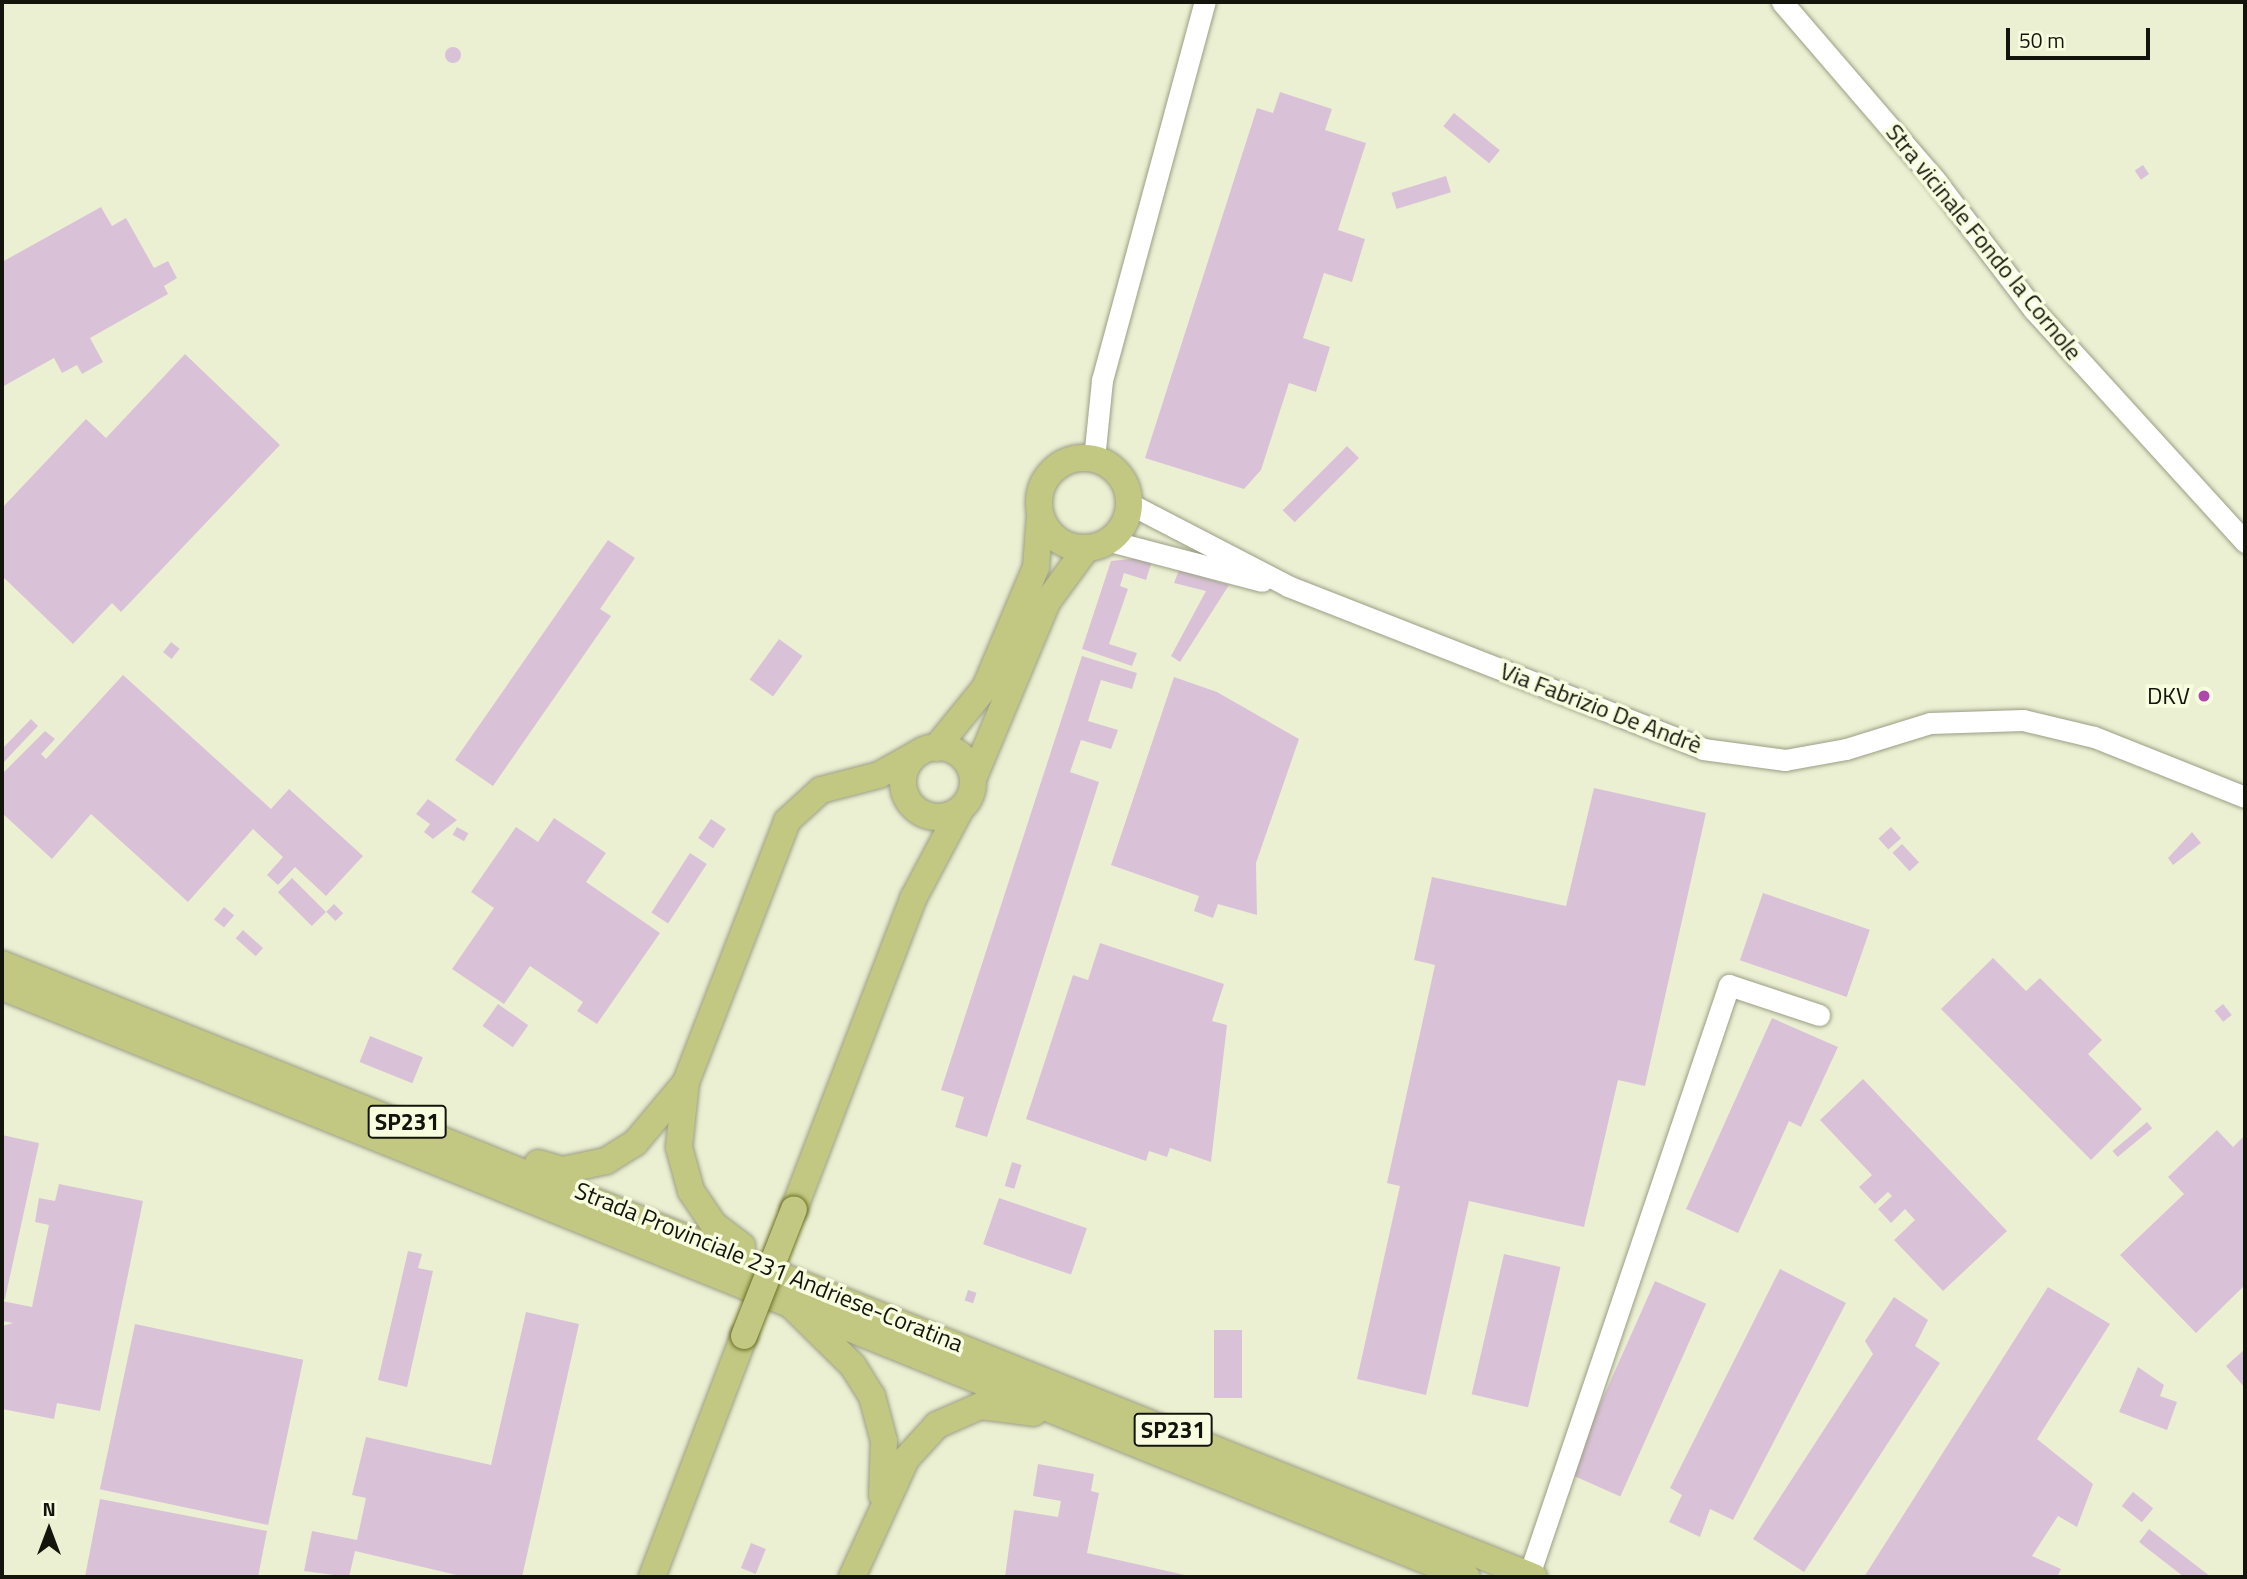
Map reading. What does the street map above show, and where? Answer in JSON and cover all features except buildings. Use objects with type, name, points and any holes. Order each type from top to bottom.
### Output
[{"type":"main road","points":[[653,1577],[914,897],[960,810],[1047,602],[1130,504],[1120,475],[1094,459],[1078,458],[1051,472],[1042,485],[1036,567],[990,676],[929,749],[906,768],[917,808],[914,897]]},
{"type":"main road","points":[[1040,515],[1057,540],[1098,545]]},
{"type":"main road","points":[[811,1284],[737,1243],[714,1225],[691,1191],[678,1147],[686,1082],[787,821],[804,801],[879,775],[929,749],[961,757],[972,779]]},
{"type":"main road","points":[[842,786],[917,808],[960,810]]},
{"type":"main road","name":"Strada Provinciale 231 Andriese-Coratina","points":[[2,964],[484,1153],[1532,1576]]},
{"type":"main road","name":"Strada Provinciale 231 Andriese-Coratina","points":[[2,987],[784,1298],[1467,1577]]},
{"type":"main road","points":[[484,1153],[563,1170],[606,1161],[635,1143],[686,1082]]},
{"type":"main road","points":[[784,1298],[853,1366],[872,1396],[884,1441],[882,1504]]},
{"type":"main road","points":[[852,1577],[882,1504],[906,1459],[937,1425],[970,1407],[1012,1408],[1122,1436]]},
{"type":"main road","points":[[662,1577],[663,1550]]},
{"type":"street","points":[[1094,459],[1102,380],[1205,2]]},
{"type":"street","name":"Stra vicinale Fondo la Cornole","points":[[1782,2],[1900,138],[2034,310],[2245,542]]},
{"type":"street","points":[[1130,504],[1288,586]]},
{"type":"street","points":[[1098,545],[1288,586]]},
{"type":"street","name":"Via Fabrizio De Andrè","points":[[1288,586],[1703,749],[1785,760],[1846,749],[1930,723],[2023,720],[2094,737],[2245,797]]},
{"type":"street","points":[[1532,1576],[1728,985],[1819,1015]]},
{"type":"place","name":"DKV","points":[[2204,696]]}]
